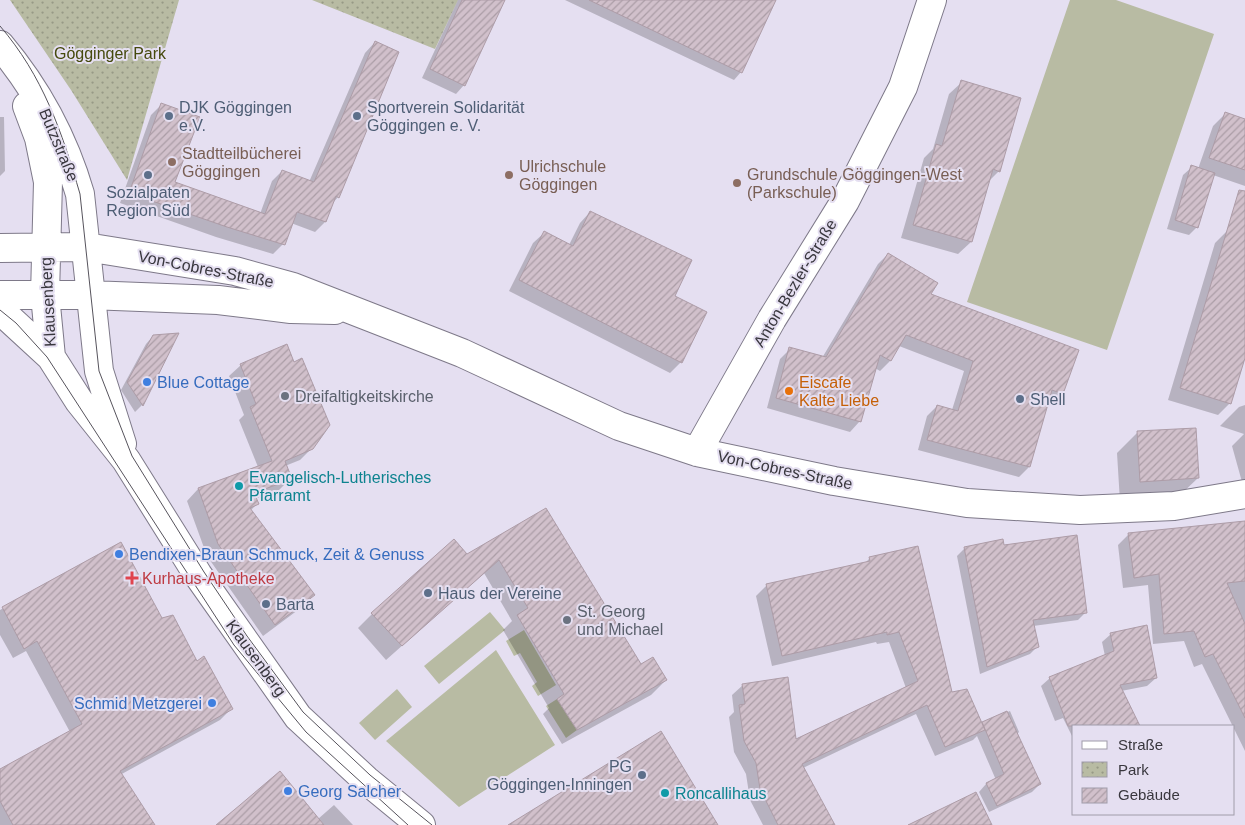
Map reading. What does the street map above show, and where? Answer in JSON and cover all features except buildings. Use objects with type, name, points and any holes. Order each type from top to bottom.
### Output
[{"type":"street","name":"Anton-Bezler-Straße","points":[[697,452],[762,336],[849,193],[903,86],[932,0]]},
{"type":"street","name":"Butzstraße","points":[[3,49],[49,114],[74,174],[80,194],[86,247]]},
{"type":"street","name":"Butzstraße","points":[[3,49],[39,138],[48,182],[44,247]]},
{"type":"street","name":"Klausenberg","points":[[44,247],[45,295],[51,357]]},
{"type":"street","name":"Von-Cobres-Straße","points":[[0,248],[86,247],[235,271],[293,287],[351,311],[391,324],[462,354],[619,426],[697,452],[870,488],[927,498],[995,505],[1080,510],[1130,510],[1174,506],[1245,494]]},
{"type":"street","name":"Klausenberg","points":[[86,247],[89,295],[98,371],[126,460]]},
{"type":"street","name":"Von-Cobres-Straße","points":[[0,295],[89,295],[218,300],[291,309],[351,311]]},
{"type":"street","name":"Klausenberg","points":[[0,310],[51,357],[79,400],[126,460],[198,575],[298,717],[366,780],[421,825]]},
{"type":"green space","name":"Gögginger Park","points":[[10,0],[179,0],[127,180],[71,90]]},
{"type":"green space","points":[[312,0],[458,0],[435,49]]},
{"type":"green space","points":[[1070,0],[1116,0],[1214,34],[1107,350],[967,302]]},
{"type":"green space","points":[[490,612],[505,630],[439,684],[424,666]]},
{"type":"green space","points":[[524,630],[556,685],[538,696],[532,686],[537,682],[520,653],[514,656],[506,641]]},
{"type":"green space","points":[[496,650],[555,745],[459,807],[386,741]]},
{"type":"green space","points":[[397,689],[412,707],[375,740],[359,723]]},
{"type":"green space","points":[[557,699],[577,730],[566,738],[546,706]]},
{"type":"tram line","points":[[0,26],[15,45],[39,85],[58,127],[73,171],[80,194],[99,371],[132,456],[204,572],[247,636],[303,712],[370,775],[432,825]]},
{"type":"tram line","points":[[0,310],[16,323],[47,357],[234,645],[306,732],[408,825]]},
{"type":"place","name":"DJK Göggingen e.V.","points":[[169,116]]},
{"type":"place","name":"Sportverein Solidarität Göggingen e. V.","points":[[357,116]]},
{"type":"place","name":"Stadtteilbücherei Göggingen","points":[[172,162]]},
{"type":"place","name":"Sozialpaten Region Süd","points":[[148,175]]},
{"type":"place","name":"Ulrichschule Göggingen","points":[[509,175]]},
{"type":"place","name":"Grundschule Göggingen-West (Parkschule)","points":[[737,183]]},
{"type":"place","name":"Blue Cottage","points":[[147,382]]},
{"type":"place","name":"Eiscafe Kalte Liebe","points":[[789,391]]},
{"type":"place","name":"Dreifaltigkeitskirche","points":[[285,396]]},
{"type":"place","name":"Shell","points":[[1020,399]]},
{"type":"place","name":"Evangelisch-Lutherisches Pfarramt","points":[[239,486]]},
{"type":"place","name":"Bendixen-Braun Schmuck, Zeit & Genuss","points":[[119,554]]},
{"type":"place","name":"Kurhaus-Apotheke","points":[[132,578]]},
{"type":"place","name":"Haus der Vereine","points":[[428,593]]},
{"type":"place","name":"Barta","points":[[266,604]]},
{"type":"place","name":"St. Georg und Michael","points":[[567,620]]},
{"type":"place","name":"Schmid Metzgerei","points":[[212,703]]},
{"type":"place","name":"PG Göggingen-Inningen","points":[[642,775]]},
{"type":"place","name":"Georg Salcher","points":[[288,791]]},
{"type":"place","name":"Roncallihaus","points":[[665,793]]}]
